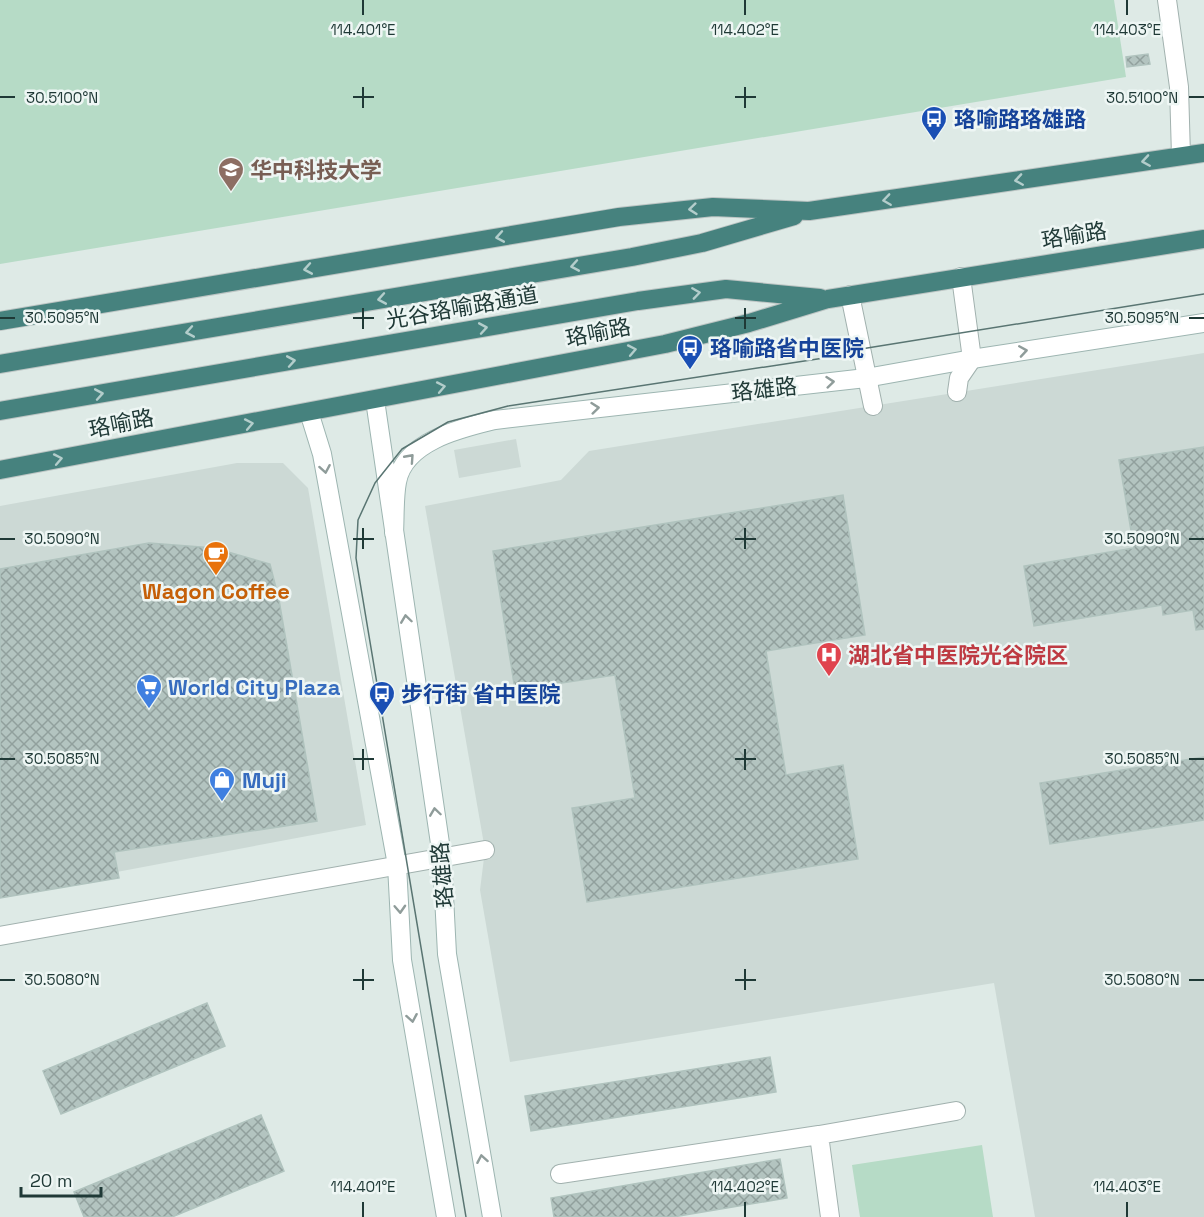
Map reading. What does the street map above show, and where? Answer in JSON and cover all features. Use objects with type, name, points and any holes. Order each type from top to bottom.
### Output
[{"type":"highway","points":[[0,321],[619,217],[713,207],[809,211],[1204,153]]},
{"type":"highway","name":"光谷珞喻路通道","points":[[0,364],[632,257],[702,243],[809,211]]},
{"type":"highway","name":"珞喻路","points":[[0,470],[665,344],[749,323],[828,299],[1204,239]]},
{"type":"highway","name":"光谷珞喻路通道","points":[[0,411],[626,303],[726,289],[828,299]]},
{"type":"main road","points":[[1167,0],[1179,87],[1181,156]]},
{"type":"main road","points":[[957,392],[959,378],[972,359],[961,278]]},
{"type":"main road","points":[[850,295],[873,406]]},
{"type":"main road","name":"珞雄路","points":[[394,533],[397,480],[402,467],[415,451],[452,431],[495,420],[866,378],[972,359],[1204,324]]},
{"type":"main road","name":"珞雄路","points":[[375,400],[442,857],[447,954],[492,1217]]},
{"type":"main road","points":[[309,412],[322,454],[398,865],[402,960],[446,1217]]},
{"type":"main road","points":[[0,936],[485,850]]},
{"type":"main road","points":[[560,1174],[819,1135],[956,1111]]},
{"type":"main road","points":[[819,1135],[830,1217]]},
{"type":"shaded area","name":"湖北省中医院光谷院区","points":[[1204,353],[1204,1217],[1035,1217],[994,983],[510,1062],[480,890],[485,850],[425,506],[561,480],[589,451]]},
{"type":"shaded area","points":[[516,439],[521,467],[459,478],[454,450]]},
{"type":"shaded area","name":"World City Plaza","points":[[237,463],[283,463],[308,488],[366,825],[0,894],[0,506]]},
{"type":"green space","name":"华中科技大学","points":[[0,0],[1114,0],[1126,77],[0,264]]},
{"type":"green space","points":[[982,1145],[993,1217],[860,1217],[852,1165]]},
{"type":"building","points":[[1148,54],[1150,64],[1127,67],[1126,57]]},
{"type":"building","points":[[1204,447],[1204,629],[1196,630],[1193,610],[1163,615],[1162,605],[1034,626],[1024,566],[1134,548],[1119,460]]},
{"type":"building","points":[[843,495],[865,635],[766,651],[786,775],[843,765],[858,859],[587,902],[572,808],[635,798],[615,675],[515,690],[493,551]]},
{"type":"building","name":"World City Plaza","points":[[149,543],[214,548],[270,564],[279,600],[317,821],[114,852],[119,878],[0,898],[0,569]]},
{"type":"building","points":[[1204,757],[1204,820],[1050,844],[1040,783]]},
{"type":"building","points":[[207,1003],[225,1046],[61,1114],[43,1071]]},
{"type":"building","points":[[770,1057],[776,1092],[531,1131],[525,1096]]},
{"type":"building","points":[[261,1115],[284,1171],[172,1217],[84,1217],[74,1192]]},
{"type":"building","points":[[780,1159],[787,1198],[673,1217],[554,1217],[551,1198]]},
{"type":"tram line","points":[[466,1217],[356,558],[358,520],[375,483],[402,449],[448,422],[508,406],[824,358],[861,349],[1204,294]]},
{"type":"place","name":"珞喻路珞雄路","points":[[934,142]]},
{"type":"place","name":"华中科技大学","points":[[231,193]]},
{"type":"place","name":"珞喻路省中医院","points":[[690,371]]},
{"type":"place","name":"Wagon Coffee","points":[[216,577]]},
{"type":"place","name":"湖北省中医院光谷院区","points":[[829,678]]},
{"type":"place","name":"World City Plaza","points":[[149,710]]},
{"type":"place","name":"步行街 省中医院","points":[[382,717]]},
{"type":"place","name":"Muji","points":[[222,803]]}]
